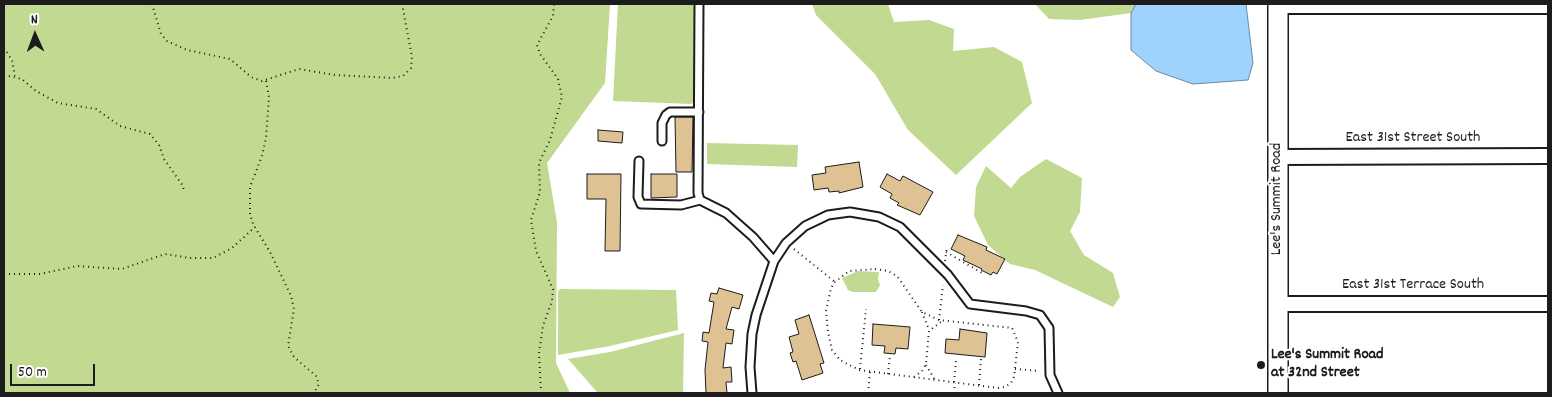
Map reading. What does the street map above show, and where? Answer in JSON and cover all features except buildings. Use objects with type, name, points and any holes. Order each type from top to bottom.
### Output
[{"type":"main road","name":"Lee's Summit Road","points":[[1278,5],[1278,393]]},
{"type":"street","points":[[1278,5],[1548,6]]},
{"type":"street","name":"East 31st Street South","points":[[1278,157],[1548,156]]},
{"type":"street","name":"East 31st Terrace South","points":[[1278,304],[1548,304]]},
{"type":"lane","points":[[699,4],[698,193],[700,200]]},
{"type":"lane","points":[[662,142],[662,123],[666,115],[670,112],[699,112]]},
{"type":"lane","points":[[638,161],[638,196],[641,204],[681,205],[700,200],[726,213],[753,237],[774,261]]},
{"type":"lane","points":[[752,393],[750,367],[752,334],[756,314],[774,261],[794,234],[818,218],[838,212],[869,214],[890,222],[909,235],[948,274],[970,304],[1034,312],[1044,318],[1050,328],[1051,337],[1050,375],[1058,393]]},
{"type":"path","points":[[152,4],[160,34],[167,41],[187,50],[230,59],[254,79],[266,81],[299,69],[335,75],[392,78],[403,76],[411,68],[412,57],[402,4]]},
{"type":"path","points":[[541,393],[539,354],[543,326],[552,301],[553,289],[536,251],[531,224],[540,192],[540,163],[550,140],[562,97],[558,79],[541,56],[537,45],[553,16],[554,4]]},
{"type":"path","points":[[4,48],[12,60],[15,76]]},
{"type":"path","points":[[4,75],[15,76],[36,91],[58,103],[96,109],[120,126],[150,134],[156,140],[164,159],[183,186],[184,192]]},
{"type":"path","points":[[266,81],[269,97],[266,138],[262,156],[250,187],[250,214],[291,296],[294,309],[288,346],[294,357],[316,376],[319,384],[314,393]]},
{"type":"path","points":[[4,274],[40,274],[77,266],[122,269],[165,254],[190,258],[213,258],[232,248],[255,227]]},
{"type":"path","points":[[786,243],[834,282]]},
{"type":"path","points":[[945,263],[947,247]]},
{"type":"path","points":[[946,252],[984,274]]},
{"type":"path","points":[[922,312],[940,320],[947,319],[957,323],[1012,328],[1018,342],[1011,383],[1004,387],[978,385],[935,380],[859,370],[840,360],[830,343],[826,312],[834,282],[844,274],[854,270],[888,271],[897,276],[922,312],[929,331],[926,365],[935,380]]},
{"type":"path","points":[[929,331],[940,320],[944,278]]},
{"type":"path","points":[[859,370],[866,309]]},
{"type":"path","points":[[888,374],[890,355]]},
{"type":"path","points":[[978,385],[981,359]]},
{"type":"path","points":[[954,393],[956,361]]},
{"type":"path","points":[[914,377],[926,365]]},
{"type":"path","points":[[1015,368],[1040,372]]},
{"type":"path","points":[[868,393],[870,371]]},
{"type":"green space","points":[[4,4],[610,4],[605,83],[547,163],[557,222],[556,363],[570,393],[4,393]]},
{"type":"green space","points":[[618,4],[695,4],[694,102],[691,104],[613,101]]},
{"type":"green space","points":[[812,4],[888,4],[894,22],[929,20],[954,29],[953,51],[994,47],[1022,62],[1032,103],[956,175],[908,130],[875,74],[816,15]]},
{"type":"green space","points":[[1035,4],[1136,4],[1131,13],[1080,20],[1049,19]]},
{"type":"green space","points":[[707,143],[798,145],[797,167],[707,164]]},
{"type":"green space","points":[[1046,159],[1082,178],[1080,212],[1070,231],[1084,255],[1113,273],[1120,297],[1113,307],[1035,270],[1010,264],[988,245],[974,216],[976,187],[986,166],[1011,188],[1020,177]]},
{"type":"green space","points":[[858,271],[879,272],[878,279],[880,285],[876,292],[853,292],[848,290],[842,278]]},
{"type":"green space","points":[[560,289],[676,290],[678,330],[610,346],[558,355],[558,291]]},
{"type":"green space","points":[[684,333],[683,393],[598,393],[568,359],[610,352]]},
{"type":"water","points":[[1136,4],[1246,4],[1253,63],[1248,80],[1193,84],[1156,71],[1131,50],[1131,13]]},
{"type":"place","name":"Lee's Summit Road at 32nd Street","points":[[1261,365]]}]
